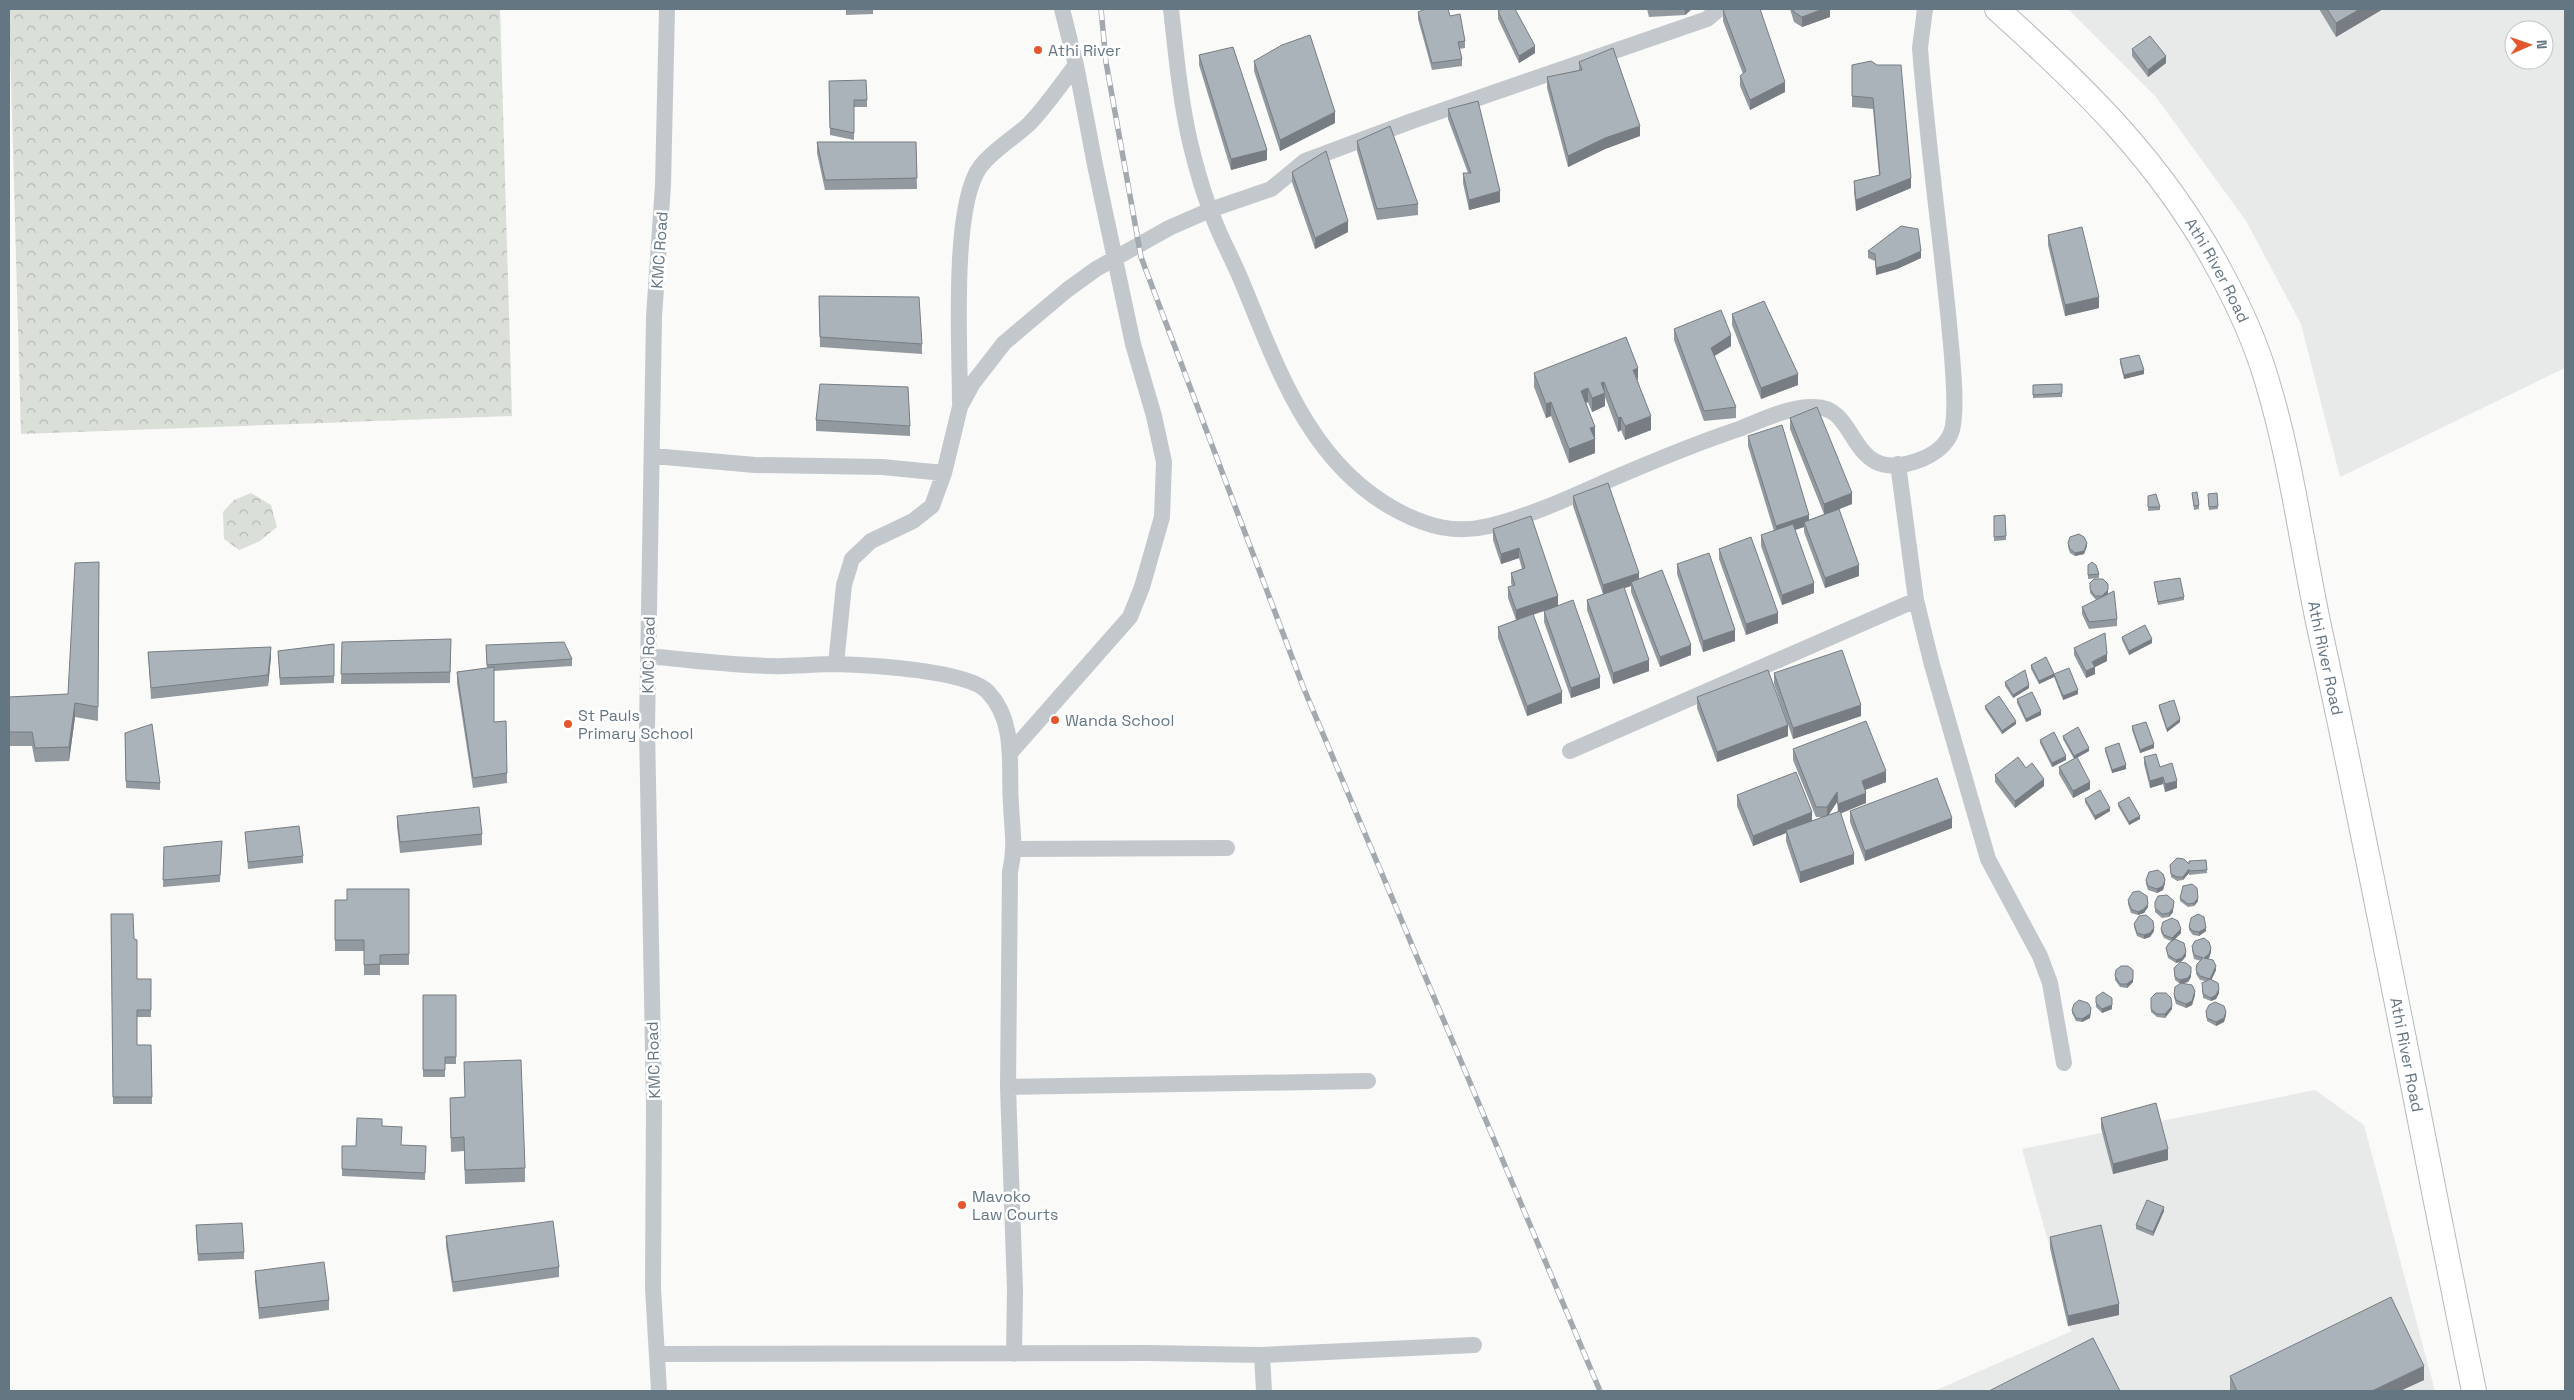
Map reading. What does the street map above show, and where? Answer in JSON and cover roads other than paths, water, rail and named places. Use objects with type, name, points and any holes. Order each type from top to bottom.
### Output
[{"type":"main road","name":"Athi River Road","points":[[1997,9],[2053,58],[2095,100],[2167,186],[2194,224],[2220,271],[2241,314],[2267,380],[2281,433],[2314,604],[2394,984],[2474,1391]]},
{"type":"street","name":"KMC Road","points":[[659,1391],[652,1288],[654,1104],[647,728],[654,317],[663,185],[667,9]]},
{"type":"street","points":[[1012,752],[1130,617],[1142,587],[1162,517],[1164,462],[1154,416],[1133,344],[1076,65],[1062,9]]},
{"type":"street","points":[[1171,9],[1189,138],[1210,210],[1272,353],[1315,437],[1345,473],[1388,506],[1418,522],[1458,530],[1488,526],[1551,505],[1681,449],[1785,412],[1817,406],[1830,410],[1842,418],[1861,452],[1873,461],[1898,464],[1917,461],[1931,455],[1942,446],[1951,434],[1954,422],[1953,367],[1920,48],[1925,9]]},
{"type":"street","points":[[960,407],[973,383],[1004,343],[1067,290],[1115,258],[1169,228],[1210,210],[1271,189],[1306,161],[1412,121],[1707,19],[1719,9]]},
{"type":"street","points":[[836,664],[844,585],[852,559],[871,541],[914,521],[932,506],[944,473],[960,407],[959,296],[964,221],[970,188],[980,168],[999,148],[1029,124],[1076,65]]},
{"type":"street","points":[[653,456],[754,465],[882,467],[944,473]]},
{"type":"street","points":[[1898,464],[1916,600],[1940,697],[1988,859],[2040,956],[2050,983],[2064,1063]]},
{"type":"street","points":[[1570,751],[1916,600]]},
{"type":"street","points":[[648,656],[768,666],[836,664],[935,673],[975,684],[987,691],[1001,712],[1012,752],[1010,803],[1015,849],[1010,872],[1008,1087],[1014,1354]]},
{"type":"street","points":[[1015,849],[1227,848]]},
{"type":"street","points":[[1008,1087],[1368,1081]]},
{"type":"street","points":[[657,1354],[1262,1355],[1474,1345]]},
{"type":"street","points":[[1262,1355],[1264,1391]]},
{"type":"railway","points":[[1101,9],[1106,62],[1141,257],[1304,689],[1600,1391]]},
{"type":"place","name":"Athi River","points":[[1038,50]]},
{"type":"place","name":"Wanda School","points":[[1055,720]]},
{"type":"place","name":"St Pauls Primary School","points":[[568,724]]},
{"type":"place","name":"Mavoko Law Courts","points":[[962,1205]]}]
